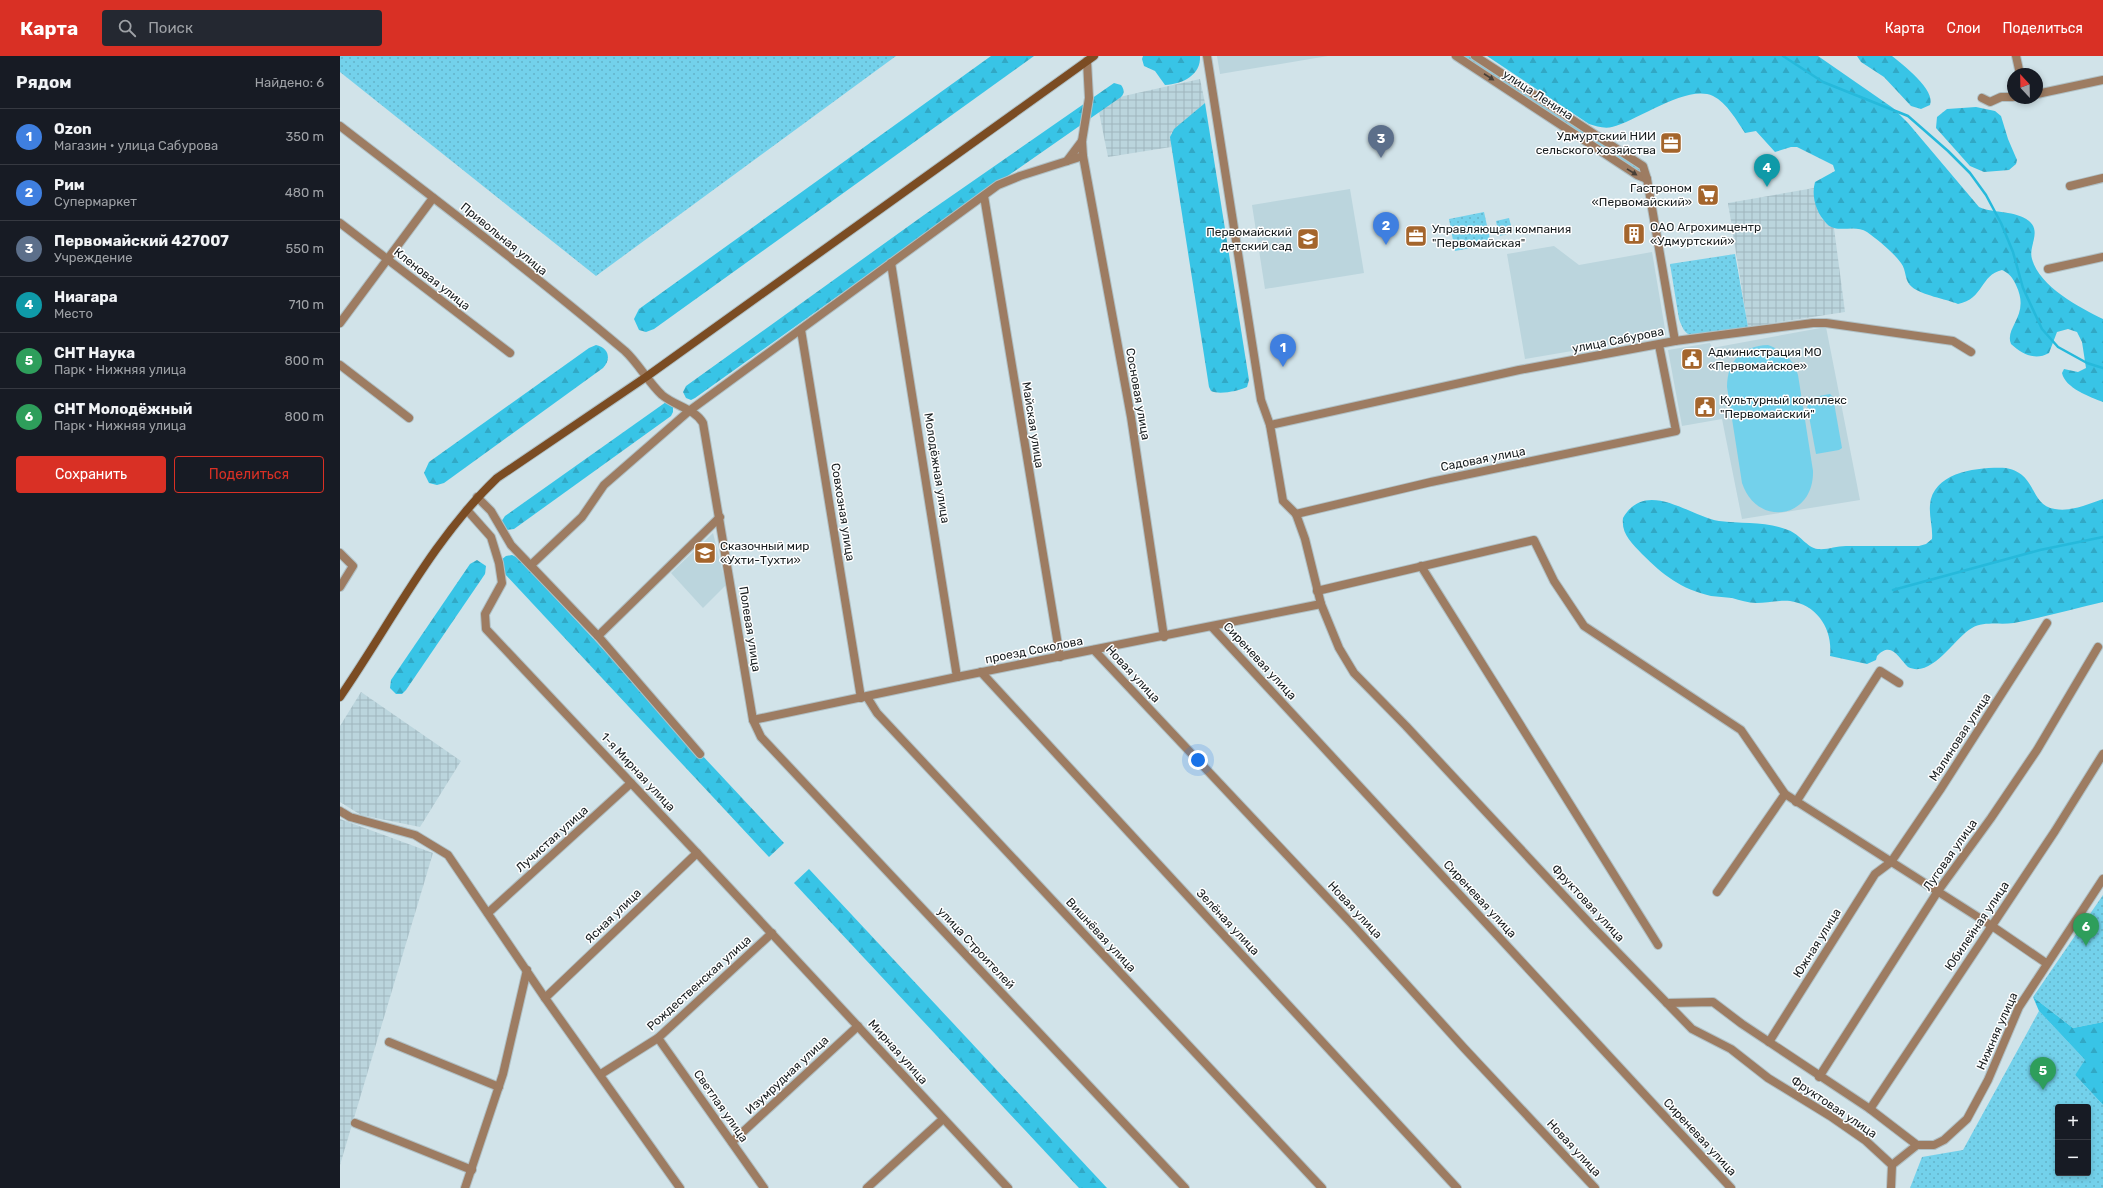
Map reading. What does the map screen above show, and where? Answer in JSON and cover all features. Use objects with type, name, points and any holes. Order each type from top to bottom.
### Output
[{"type":"street","points":[[340,697],[448,532],[477,497],[497,478],[646,377],[1094,56]]},
{"type":"street","points":[[1207,56],[1261,400],[1270,425],[1284,501],[1296,514]]},
{"type":"street","name":"улица Ленина","points":[[1456,56],[1637,175],[1647,179]]},
{"type":"street","name":"улица Ленина","points":[[1475,56],[1643,166],[1647,179],[1675,341]]},
{"type":"street","points":[[2016,56],[2019,68]]},
{"type":"street","points":[[1067,161],[1082,141],[1089,98],[1087,61]]},
{"type":"street","points":[[2043,93],[2103,80]]},
{"type":"street","points":[[1982,98],[1990,102],[2001,97],[2007,97]]},
{"type":"street","name":"Привольная улица","points":[[340,126],[433,198],[626,353],[661,395],[676,406],[689,411]]},
{"type":"street","name":"Сосновая улица","points":[[1082,141],[1083,156],[1131,417],[1164,637]]},
{"type":"street","points":[[531,564],[582,518],[604,485],[689,411],[984,196],[1009,180],[1083,156]]},
{"type":"street","points":[[2070,186],[2103,178]]},
{"type":"street","name":"Майская улица","points":[[984,196],[1060,657]]},
{"type":"street","points":[[340,323],[433,198]]},
{"type":"street","name":"Кленовая улица","points":[[340,223],[510,353]]},
{"type":"street","points":[[2048,269],[2103,257]]},
{"type":"street","name":"Молодёжная улица","points":[[891,263],[957,677]]},
{"type":"street","name":"улица Сабурова","points":[[1270,425],[1519,370],[1675,341],[1813,323],[1826,323],[1953,341],[1971,352]]},
{"type":"street","name":"Совхозная улица","points":[[801,330],[864,697]]},
{"type":"street","name":"Садовая улица","points":[[1296,514],[1431,482],[1676,431],[1659,345]]},
{"type":"street","points":[[340,365],[409,418]]},
{"type":"street","name":"Полевая улица","points":[[689,411],[696,414],[703,423],[753,720]]},
{"type":"street","points":[[477,497],[491,511],[510,544],[531,564],[598,636],[700,754]]},
{"type":"street","name":"1-я Мирная улица","points":[[467,510],[491,537],[499,563],[502,583],[485,614],[486,628],[772,933]]},
{"type":"street","name":"Фруктовая улица","points":[[1296,514],[1305,540],[1321,604],[1339,648],[1354,673],[1692,1029],[1731,1049],[1768,1078],[1830,1116],[1866,1141],[1892,1165]]},
{"type":"street","points":[[598,636],[720,517]]},
{"type":"street","points":[[1317,591],[1534,540],[1554,581],[1584,626],[1741,730],[1785,794],[1938,891],[2046,963]]},
{"type":"street","points":[[340,552],[353,566],[340,587]]},
{"type":"street","points":[[1421,566],[1658,945]]},
{"type":"street","name":"проезд Соколова","points":[[753,720],[981,672],[1164,637],[1321,604]]},
{"type":"street","name":"Малиновая улица","points":[[1891,862],[1940,790],[2047,623]]},
{"type":"street","name":"Сиреневая улица","points":[[1212,627],[1731,1188]]},
{"type":"street","name":"Луговая улица","points":[[1819,1077],[1938,891],[1991,818],[2037,750],[2098,647]]},
{"type":"street","name":"Новая улица","points":[[1094,650],[1351,922],[1464,1048],[1595,1188]]},
{"type":"street","points":[[1796,802],[1880,671],[1899,683]]},
{"type":"street","name":"Зелёная улица","points":[[981,672],[1457,1188]]},
{"type":"street","name":"Вишнёвая улица","points":[[864,697],[877,714],[1322,1188]]},
{"type":"street","name":"улица Строителей","points":[[753,720],[761,738],[1185,1188]]},
{"type":"street","name":"Юбилейная улица","points":[[1870,1109],[1992,926],[2103,754]]},
{"type":"street","name":"Лучистая улица","points":[[488,913],[631,783]]},
{"type":"street","points":[[1717,892],[1785,794]]},
{"type":"street","points":[[340,811],[350,817],[415,835],[448,855],[546,998],[680,1188]]},
{"type":"street","name":"Ясная улица","points":[[546,998],[697,852]]},
{"type":"street","name":"Южная улица","points":[[1769,1042],[1875,874],[1891,862]]},
{"type":"street","name":"Нижняя улица","points":[[1917,1145],[1934,1145],[1944,1140],[1967,1119],[1988,1080],[2019,1006],[2046,963],[2103,879]]},
{"type":"street","name":"Мирная улица","points":[[772,933],[1008,1188]]},
{"type":"street","name":"Рождественская улица","points":[[601,1074],[658,1038],[772,933]]},
{"type":"street","points":[[465,1188],[499,1087],[527,970]]},
{"type":"street","points":[[1667,1002],[1712,1002],[1819,1077],[1870,1109],[1917,1145],[1892,1165],[1891,1188]]},
{"type":"street","name":"Изумрудная улица","points":[[732,1142],[858,1026]]},
{"type":"street","name":"Светлая улица","points":[[658,1038],[764,1188]]},
{"type":"street","points":[[389,1042],[499,1087]]},
{"type":"street","points":[[867,1188],[943,1119]]},
{"type":"street","points":[[355,1123],[472,1170]]},
{"type":"shaded area","points":[[340,56],[896,56],[596,276],[340,72]]},
{"type":"shaded area","points":[[1217,56],[1328,56],[1220,74]]},
{"type":"shaded area","points":[[1461,56],[1471,56],[1641,168],[1638,173]]},
{"type":"shaded area","points":[[1200,79],[1205,103],[1171,133],[1171,147],[1108,157],[1097,102]]},
{"type":"shaded area","points":[[1814,188],[1814,195],[1822,219],[1834,228],[1845,312],[1748,327],[1728,203]]},
{"type":"shaded area","name":"Первомайский детский сад","points":[[1350,189],[1364,273],[1265,289],[1252,205]]},
{"type":"shaded area","points":[[1484,212],[1491,244],[1455,251],[1449,219]]},
{"type":"shaded area","points":[[1509,218],[1513,233],[1499,236],[1496,221]]},
{"type":"shaded area","points":[[1554,246],[1579,265],[1652,252],[1666,335],[1525,359],[1507,254]]},
{"type":"shaded area","points":[[1735,254],[1748,327],[1692,336],[1689,335],[1681,325],[1679,319],[1670,264]]},
{"type":"shaded area","points":[[1826,327],[1860,500],[1742,519],[1722,419],[1682,426],[1668,350],[1710,343],[1712,348]]},
{"type":"shaded area","points":[[1768,345],[1787,356],[1796,369],[1813,471],[1811,487],[1804,499],[1795,508],[1784,512],[1771,512],[1760,507],[1749,497],[1742,483],[1727,387],[1730,370],[1738,357],[1751,348]]},
{"type":"shaded area","points":[[1830,394],[1833,397],[1842,448],[1839,450],[1816,454],[1806,400],[1808,398]]},
{"type":"shaded area","name":"Сказочный мир «Ухти-Тухти»","points":[[713,533],[726,585],[703,608],[671,573]]},
{"type":"shaded area","points":[[361,692],[461,761],[420,827],[361,815],[340,802],[340,726]]},
{"type":"shaded area","points":[[340,819],[433,853],[340,1165]]},
{"type":"shaded area","points":[[2103,895],[2103,1022],[2073,1028],[2033,997]]},
{"type":"shaded area","points":[[2039,1011],[2086,1061],[2075,1075],[2103,1105],[2103,1188],[1910,1188],[1922,1157],[1963,1150]]},
{"type":"green space","points":[[991,56],[1034,56],[654,329],[646,332],[639,330],[634,319],[639,309]]},
{"type":"green space","points":[[1143,56],[1200,56],[1200,63],[1190,77],[1178,83],[1165,85],[1155,71],[1144,66],[1142,59]]},
{"type":"green space","points":[[1487,56],[1818,56],[1893,108],[1908,123],[1979,207],[1992,211],[2018,215],[2033,225],[2035,234],[2031,254],[2036,269],[2052,287],[2062,295],[2103,319],[2103,402],[2085,395],[2073,387],[2064,378],[2062,373],[2064,369],[2078,372],[2086,368],[2082,342],[2077,332],[2068,329],[2057,332],[2049,353],[2039,356],[2024,353],[2011,344],[2011,332],[2021,305],[2020,296],[2016,285],[2007,273],[2002,270],[1995,273],[1985,282],[1973,297],[1958,304],[1927,295],[1916,290],[1909,285],[1904,269],[1898,259],[1890,250],[1867,232],[1857,229],[1841,229],[1831,227],[1823,220],[1815,204],[1814,187],[1815,182],[1835,171],[1833,165],[1797,147],[1791,147],[1775,152],[1756,131],[1745,133],[1723,103],[1713,96],[1702,94],[1689,95],[1676,99],[1612,127],[1600,127],[1589,124]]},
{"type":"green space","points":[[1857,56],[1892,56],[1924,85],[1931,99],[1930,105],[1921,109],[1911,106],[1884,77],[1861,62]]},
{"type":"green space","points":[[1114,83],[1121,85],[1123,88],[1124,92],[1121,97],[933,228],[695,398],[691,400],[686,398],[683,392],[686,386],[924,215]]},
{"type":"green space","points":[[1205,103],[1249,380],[1247,387],[1224,393],[1211,391],[1209,387],[1170,137],[1174,129]]},
{"type":"green space","points":[[1976,107],[1995,111],[2001,116],[2008,139],[2017,160],[2016,164],[2009,170],[1984,172],[1970,166],[1936,128],[1937,117],[1947,109]]},
{"type":"green space","points":[[596,345],[600,346],[606,351],[608,357],[606,365],[603,368],[444,483],[437,485],[429,483],[424,473],[429,462],[589,348]]},
{"type":"green space","points":[[666,402],[673,407],[671,416],[514,529],[507,530],[501,522],[505,516]]},
{"type":"green space","points":[[2006,468],[2016,471],[2024,476],[2041,502],[2055,509],[2061,510],[2073,508],[2103,499],[2103,602],[2009,624],[1987,624],[1977,626],[1965,633],[1934,662],[1926,667],[1917,669],[1908,667],[1895,652],[1891,650],[1882,652],[1877,656],[1876,660],[1867,664],[1830,656],[1829,637],[1822,620],[1816,613],[1800,603],[1790,601],[1760,603],[1750,602],[1732,598],[1711,596],[1682,585],[1665,575],[1642,554],[1625,534],[1623,524],[1623,518],[1632,506],[1643,501],[1656,500],[1682,507],[1707,518],[1719,521],[1763,524],[1780,527],[1792,532],[1810,546],[1818,549],[1846,546],[1919,546],[1926,544],[1932,539],[1930,505],[1933,494],[1939,485],[1959,473],[1971,470]]},
{"type":"green space","points":[[512,555],[518,558],[784,843],[769,857],[503,572],[501,560],[506,556]]},
{"type":"green space","points":[[477,560],[486,566],[485,574],[406,690],[402,694],[396,694],[390,688],[391,680],[470,564]]},
{"type":"green space","points":[[809,869],[1107,1188],[1079,1188],[794,883]]},
{"type":"green space","points":[[2033,997],[2073,1028],[2103,1022],[2103,1105],[2075,1075],[2085,1060],[2039,1011]]},
{"type":"waterway","points":[[1783,56],[1823,82],[1908,116],[1948,151],[1970,173],[1986,195],[2001,223],[2013,252],[2023,288],[2042,329],[2058,347],[2087,363],[2103,368]]},
{"type":"waterway","points":[[1893,590],[2040,550],[2103,537]]},
{"type":"place","name":"Удмуртский НИИ сельского хозяйства","points":[[1671,143]]},
{"type":"place","name":"Первомайский 427007","points":[[1381,158]]},
{"type":"place","name":"Ниагара","points":[[1767,187]]},
{"type":"place","name":"Гастроном «Первомайский»","points":[[1708,195]]},
{"type":"place","name":"ОАО Агрохимцентр «Удмуртский»","points":[[1634,234]]},
{"type":"place","name":"Управляющая компания \"Первомайская\"","points":[[1416,236]]},
{"type":"place","name":"Первомайский детский сад","points":[[1308,239]]},
{"type":"place","name":"Рим","points":[[1386,245]]},
{"type":"place","name":"Администрация МО «Первомайское»","points":[[1692,359]]},
{"type":"place","name":"Ozon","points":[[1283,367]]},
{"type":"place","name":"Культурный комплекс \"Первомайский\"","points":[[1705,407]]},
{"type":"place","name":"Сказочный мир «Ухти-Тухти»","points":[[705,553]]},
{"type":"place","name":"СНТ Молодёжный","points":[[2086,946]]},
{"type":"place","name":"СНТ Наука","points":[[2043,1090]]}]
